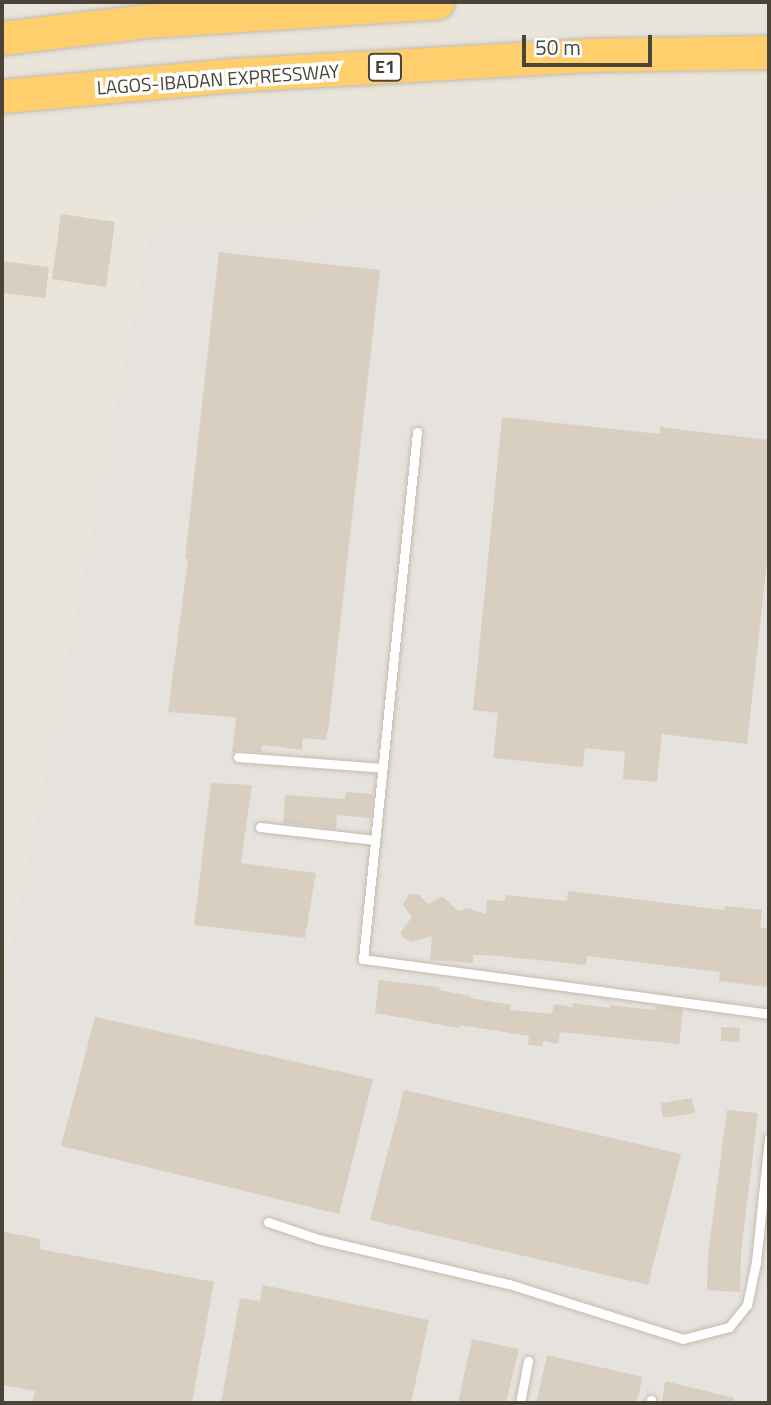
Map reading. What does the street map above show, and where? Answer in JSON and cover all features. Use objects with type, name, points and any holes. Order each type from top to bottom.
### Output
[{"type":"highway","points":[[2,38],[169,15],[248,8],[437,2]]},
{"type":"highway","name":"LAGOS-IBADAN EXPRESSWAY","points":[[2,96],[232,75],[587,55],[769,52]]},
{"type":"lane","points":[[417,432],[363,959],[769,1014]]},
{"type":"lane","points":[[238,757],[383,768]]},
{"type":"lane","points":[[260,828],[375,840]]},
{"type":"lane","points":[[268,1222],[318,1239],[509,1284],[683,1339],[729,1327],[747,1305],[756,1262],[769,1139]]},
{"type":"lane","points":[[520,1403],[528,1361]]},
{"type":"shaded area","points":[[2,2],[769,2],[769,1403],[2,1403]]},
{"type":"shaded area","points":[[769,192],[769,1403],[2,1403],[2,995],[152,221]]},
{"type":"building","points":[[61,214],[115,222],[106,287],[52,279]]},
{"type":"building","points":[[219,252],[380,270],[329,724],[326,740],[303,738],[302,750],[262,745],[261,752],[239,750],[232,753],[236,717],[168,712],[188,559],[185,559]]},
{"type":"building","points":[[2,261],[49,267],[45,298],[2,293]]},
{"type":"building","points":[[502,417],[660,434],[660,427],[769,440],[769,543],[747,744],[662,734],[657,782],[623,779],[625,752],[585,748],[583,767],[493,758],[498,713],[473,710]]},
{"type":"building","points":[[211,783],[252,785],[241,863],[316,873],[305,938],[194,925]]},
{"type":"building","points":[[346,792],[373,794],[370,818],[337,815],[336,829],[283,823],[285,795],[345,799]]},
{"type":"building","points":[[568,891],[724,910],[725,906],[762,910],[760,927],[769,929],[769,987],[719,981],[720,972],[587,956],[586,965],[488,955],[473,955],[473,963],[430,960],[432,936],[411,942],[402,937],[401,932],[412,917],[403,905],[409,894],[419,895],[428,904],[442,896],[458,911],[467,908],[486,914],[487,900],[505,901],[505,895],[567,901]]},
{"type":"building","points":[[379,980],[440,987],[439,990],[470,998],[511,1005],[510,1010],[552,1014],[554,1004],[572,1007],[573,1003],[610,1008],[610,1005],[655,1010],[655,1006],[683,1009],[679,1044],[560,1032],[558,1044],[543,1041],[542,1046],[528,1045],[529,1036],[460,1025],[459,1028],[375,1013]]},
{"type":"building","points":[[95,1017],[373,1079],[339,1214],[61,1146]]},
{"type":"building","points":[[721,1027],[740,1028],[739,1042],[721,1041]]},
{"type":"building","points":[[404,1090],[681,1154],[648,1285],[370,1220]]},
{"type":"building","points":[[692,1098],[695,1113],[663,1118],[661,1103]]},
{"type":"building","points":[[727,1110],[758,1113],[741,1252],[740,1292],[707,1290],[708,1255]]},
{"type":"building","points":[[4,1232],[41,1239],[39,1249],[214,1282],[192,1403],[32,1403],[35,1391],[2,1385]]},
{"type":"building","points":[[263,1285],[429,1320],[411,1403],[221,1403],[240,1298],[260,1301]]},
{"type":"building","points":[[472,1339],[519,1349],[506,1403],[458,1403]]},
{"type":"building","points":[[547,1355],[643,1377],[636,1403],[536,1403]]},
{"type":"building","points":[[665,1381],[734,1398],[734,1403],[662,1403]]}]
